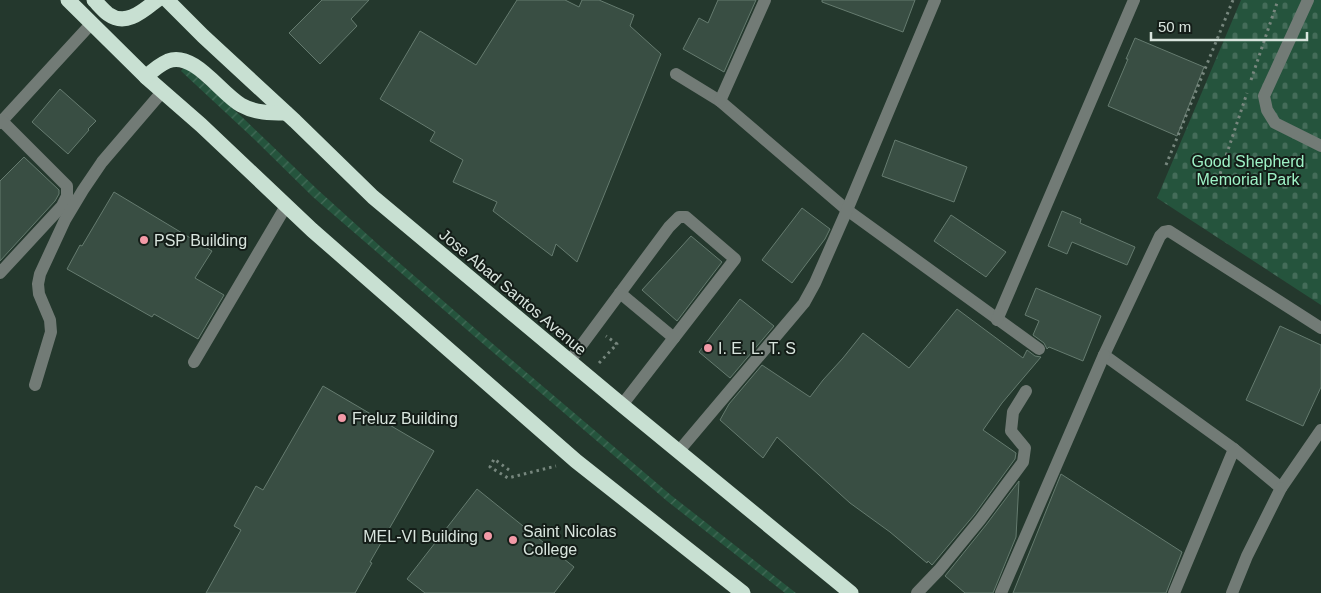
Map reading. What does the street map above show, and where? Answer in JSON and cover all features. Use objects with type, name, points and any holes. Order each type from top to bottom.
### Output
[{"type":"highway","points":[[68,0],[162,92],[333,248],[576,461],[743,593]]},
{"type":"highway","points":[[94,0],[108,14],[120,19],[135,16],[157,0]]},
{"type":"highway","name":"Jose Abad Santos Avenue","points":[[168,0],[203,36],[373,197],[622,406],[851,593]]},
{"type":"highway","points":[[146,77],[168,61],[183,60],[202,71],[230,98],[240,104],[250,109],[267,113],[286,113]]},
{"type":"street","points":[[720,101],[765,0]]},
{"type":"street","points":[[678,452],[804,304],[847,210],[935,0]]},
{"type":"street","points":[[996,320],[1134,0]]},
{"type":"street","points":[[1308,0],[1264,96],[1267,110],[1275,123],[1321,146]]},
{"type":"street","points":[[0,273],[62,206],[67,186],[1,122],[91,24]]},
{"type":"street","points":[[676,74],[720,101],[847,210],[1038,349]]},
{"type":"street","points":[[35,385],[51,332],[50,320],[39,294],[40,274],[65,220],[82,190],[102,162],[162,92]]},
{"type":"street","points":[[194,362],[286,206]]},
{"type":"street","points":[[569,362],[669,227],[679,217],[686,217],[735,259],[622,406]]},
{"type":"street","points":[[1001,593],[1104,355],[1160,236],[1164,232],[1169,231],[1321,328]]},
{"type":"street","points":[[620,293],[674,338]]},
{"type":"street","points":[[1104,355],[1234,449],[1282,488]]},
{"type":"street","points":[[917,593],[939,570],[980,520],[1023,462],[1025,448],[1012,431],[1013,412],[1026,392]]},
{"type":"street","points":[[1232,593],[1247,556],[1282,488],[1321,430]]},
{"type":"street","points":[[1174,593],[1234,449]]},
{"type":"path","points":[[1166,166],[1233,0]]},
{"type":"path","points":[[586,376],[617,344],[603,334]]},
{"type":"path","points":[[509,470],[494,460],[490,467],[508,478],[576,461]]},
{"type":"green space","name":"Good Shepherd Memorial Park","points":[[1241,0],[1321,0],[1321,305],[1157,198]]},
{"type":"green space","points":[[185,66],[381,247],[486,338],[672,496],[796,593],[785,593],[667,501],[481,342],[313,197],[181,71]]},
{"type":"building","points":[[322,0],[369,0],[351,19],[357,26],[320,64],[289,33]]},
{"type":"building","points":[[517,0],[565,0],[579,7],[582,0],[599,0],[634,15],[630,26],[661,54],[577,262],[556,244],[552,256],[493,211],[497,202],[453,182],[463,160],[430,141],[435,132],[380,99],[420,31],[476,65]]},
{"type":"building","points":[[718,0],[756,0],[724,72],[683,49],[699,18],[708,23]]},
{"type":"building","points":[[822,0],[915,0],[903,32],[822,2]]},
{"type":"building","points":[[1135,38],[1204,67],[1177,136],[1108,106]]},
{"type":"building","points":[[60,89],[96,121],[68,154],[32,122]]},
{"type":"building","points":[[895,140],[967,167],[954,202],[882,176]]},
{"type":"building","points":[[24,157],[59,190],[59,194],[55,201],[0,261],[0,181]]},
{"type":"building","points":[[114,192],[212,251],[195,278],[224,295],[198,339],[154,314],[152,317],[67,269]]},
{"type":"building","points":[[802,208],[830,229],[825,239],[792,283],[762,260]]},
{"type":"building","points":[[1062,211],[1081,219],[1080,223],[1135,247],[1127,265],[1072,242],[1067,254],[1048,246]]},
{"type":"building","points":[[951,215],[1006,252],[986,277],[934,241]]},
{"type":"building","points":[[691,236],[722,262],[677,321],[642,290]]},
{"type":"building","points":[[1036,288],[1101,316],[1083,361],[1049,347],[1047,349],[1044,343],[1033,335],[1039,321],[1025,315]]},
{"type":"building","points":[[740,299],[774,326],[730,378],[699,352]]},
{"type":"building","points":[[957,309],[1023,358],[1027,350],[1035,356],[1041,357],[1002,403],[983,430],[1016,453],[1015,459],[974,515],[932,565],[850,503],[777,437],[763,458],[720,420],[729,404],[762,365],[810,397],[863,333],[909,368]]},
{"type":"building","points":[[1280,326],[1321,345],[1321,387],[1303,426],[1246,400]]},
{"type":"building","points":[[323,386],[434,451],[370,562],[372,563],[355,593],[206,593],[241,530],[234,526],[256,486],[263,490]]},
{"type":"building","points":[[1061,474],[1182,552],[1166,593],[1013,593]]},
{"type":"building","points":[[1019,481],[1016,537],[993,593],[965,593],[945,576]]},
{"type":"building","name":"MEL-VI Building","points":[[477,489],[574,567],[554,593],[425,593],[407,579]]},
{"type":"place","name":"PSP Building","points":[[144,240]]},
{"type":"place","name":"I. E. L. T. S","points":[[708,348]]},
{"type":"place","name":"Freluz Building","points":[[342,418]]},
{"type":"place","name":"MEL-VI Building","points":[[488,536]]},
{"type":"place","name":"Saint Nicolas College","points":[[513,540]]}]
